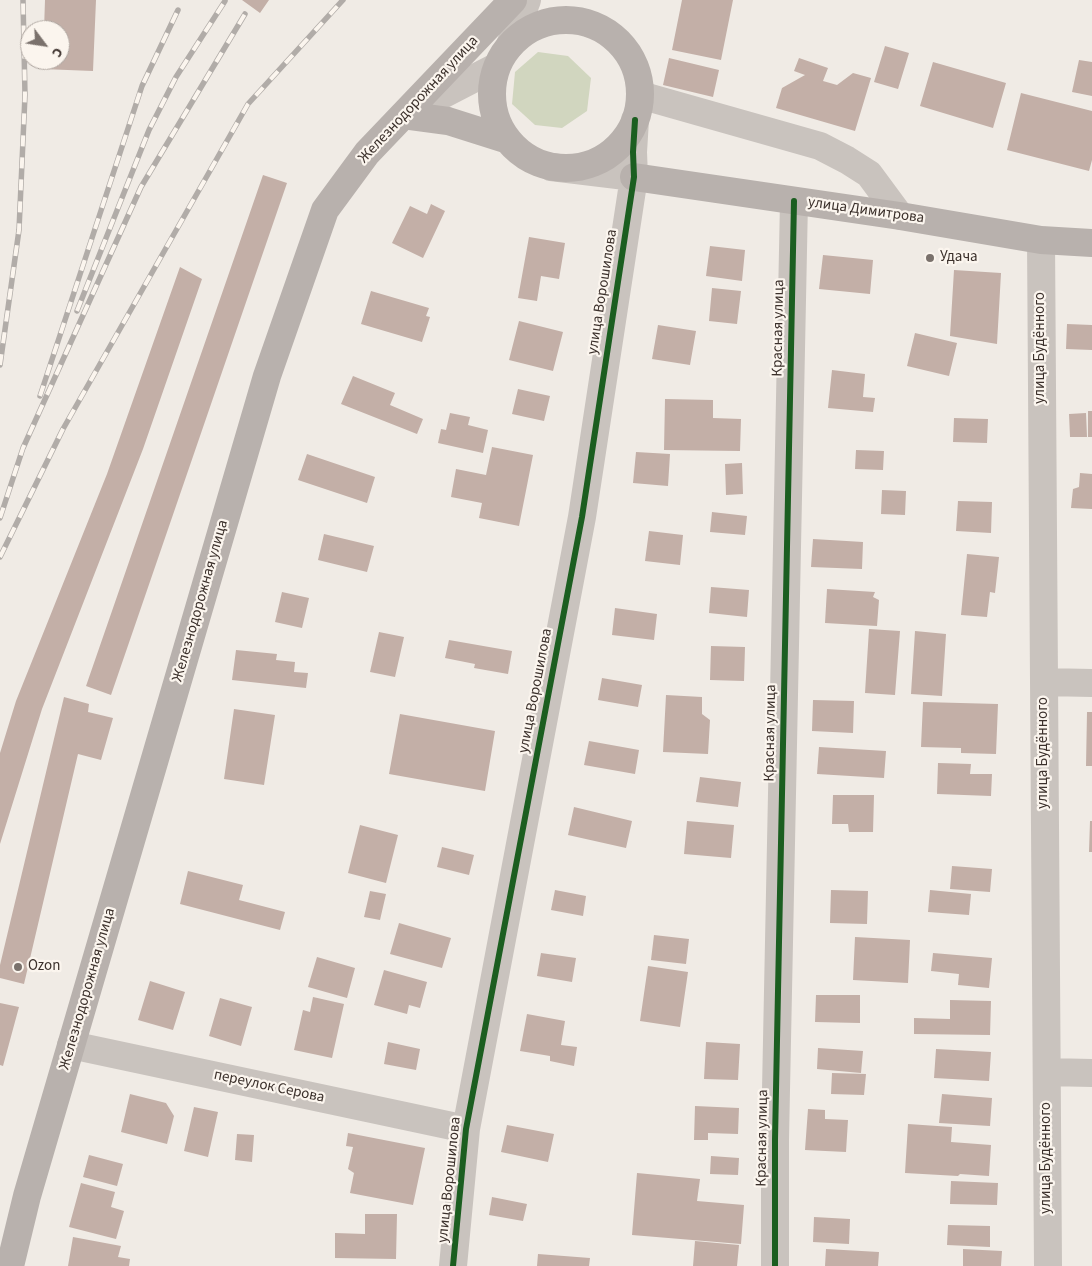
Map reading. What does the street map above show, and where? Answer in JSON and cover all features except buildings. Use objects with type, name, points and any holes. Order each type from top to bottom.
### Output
[{"type":"main road","name":"Железнодорожная улица","points":[[10,1266],[27,1196],[267,376],[324,210],[367,153],[512,0]]},
{"type":"main road","points":[[554,20],[580,21],[604,30],[624,47],[636,70],[637,108],[622,142],[601,159],[577,167],[552,167],[527,157],[508,140],[495,118],[492,92],[503,56],[530,29],[554,20]]},
{"type":"main road","points":[[403,115],[448,121],[508,140]]},
{"type":"main road","name":"улица Димитрова","points":[[634,177],[900,216],[1041,240],[1092,243]]},
{"type":"street","points":[[403,115],[503,56],[526,0]]},
{"type":"street","points":[[637,108],[820,146],[869,174],[900,216]]},
{"type":"street","name":"улица Ворошилова","points":[[453,1266],[466,1128],[582,517],[634,177],[633,152],[637,108]]},
{"type":"street","name":"улица Димитрова","points":[[552,167],[634,177]]},
{"type":"street","name":"Красная улица","points":[[775,1266],[775,1139],[794,201]]},
{"type":"street","name":"улица Будённого","points":[[1041,240],[1048,1266]]},
{"type":"street","points":[[1044,682],[1092,683]]},
{"type":"street","name":"переулок Серова","points":[[71,1045],[466,1128]]},
{"type":"street","points":[[1047,1072],[1092,1072]]},
{"type":"green space","points":[[538,52],[568,56],[591,78],[587,111],[562,128],[535,125],[512,104],[515,72]]},
{"type":"railway","points":[[0,365],[19,230],[25,95],[23,0]]},
{"type":"railway","points":[[0,557],[63,429],[248,104],[343,0]]},
{"type":"railway","points":[[77,311],[149,130],[176,77],[225,1]]},
{"type":"railway","points":[[40,396],[142,86],[178,10]]},
{"type":"railway","points":[[0,518],[23,448],[141,187],[245,14]]},
{"type":"cycle path","points":[[453,1266],[466,1129],[582,517],[634,177],[635,120]]},
{"type":"cycle path","points":[[775,1266],[775,1139],[794,201]]},
{"type":"place","name":"Удача","points":[[930,258]]},
{"type":"place","name":"Ozon","points":[[18,967]]}]
